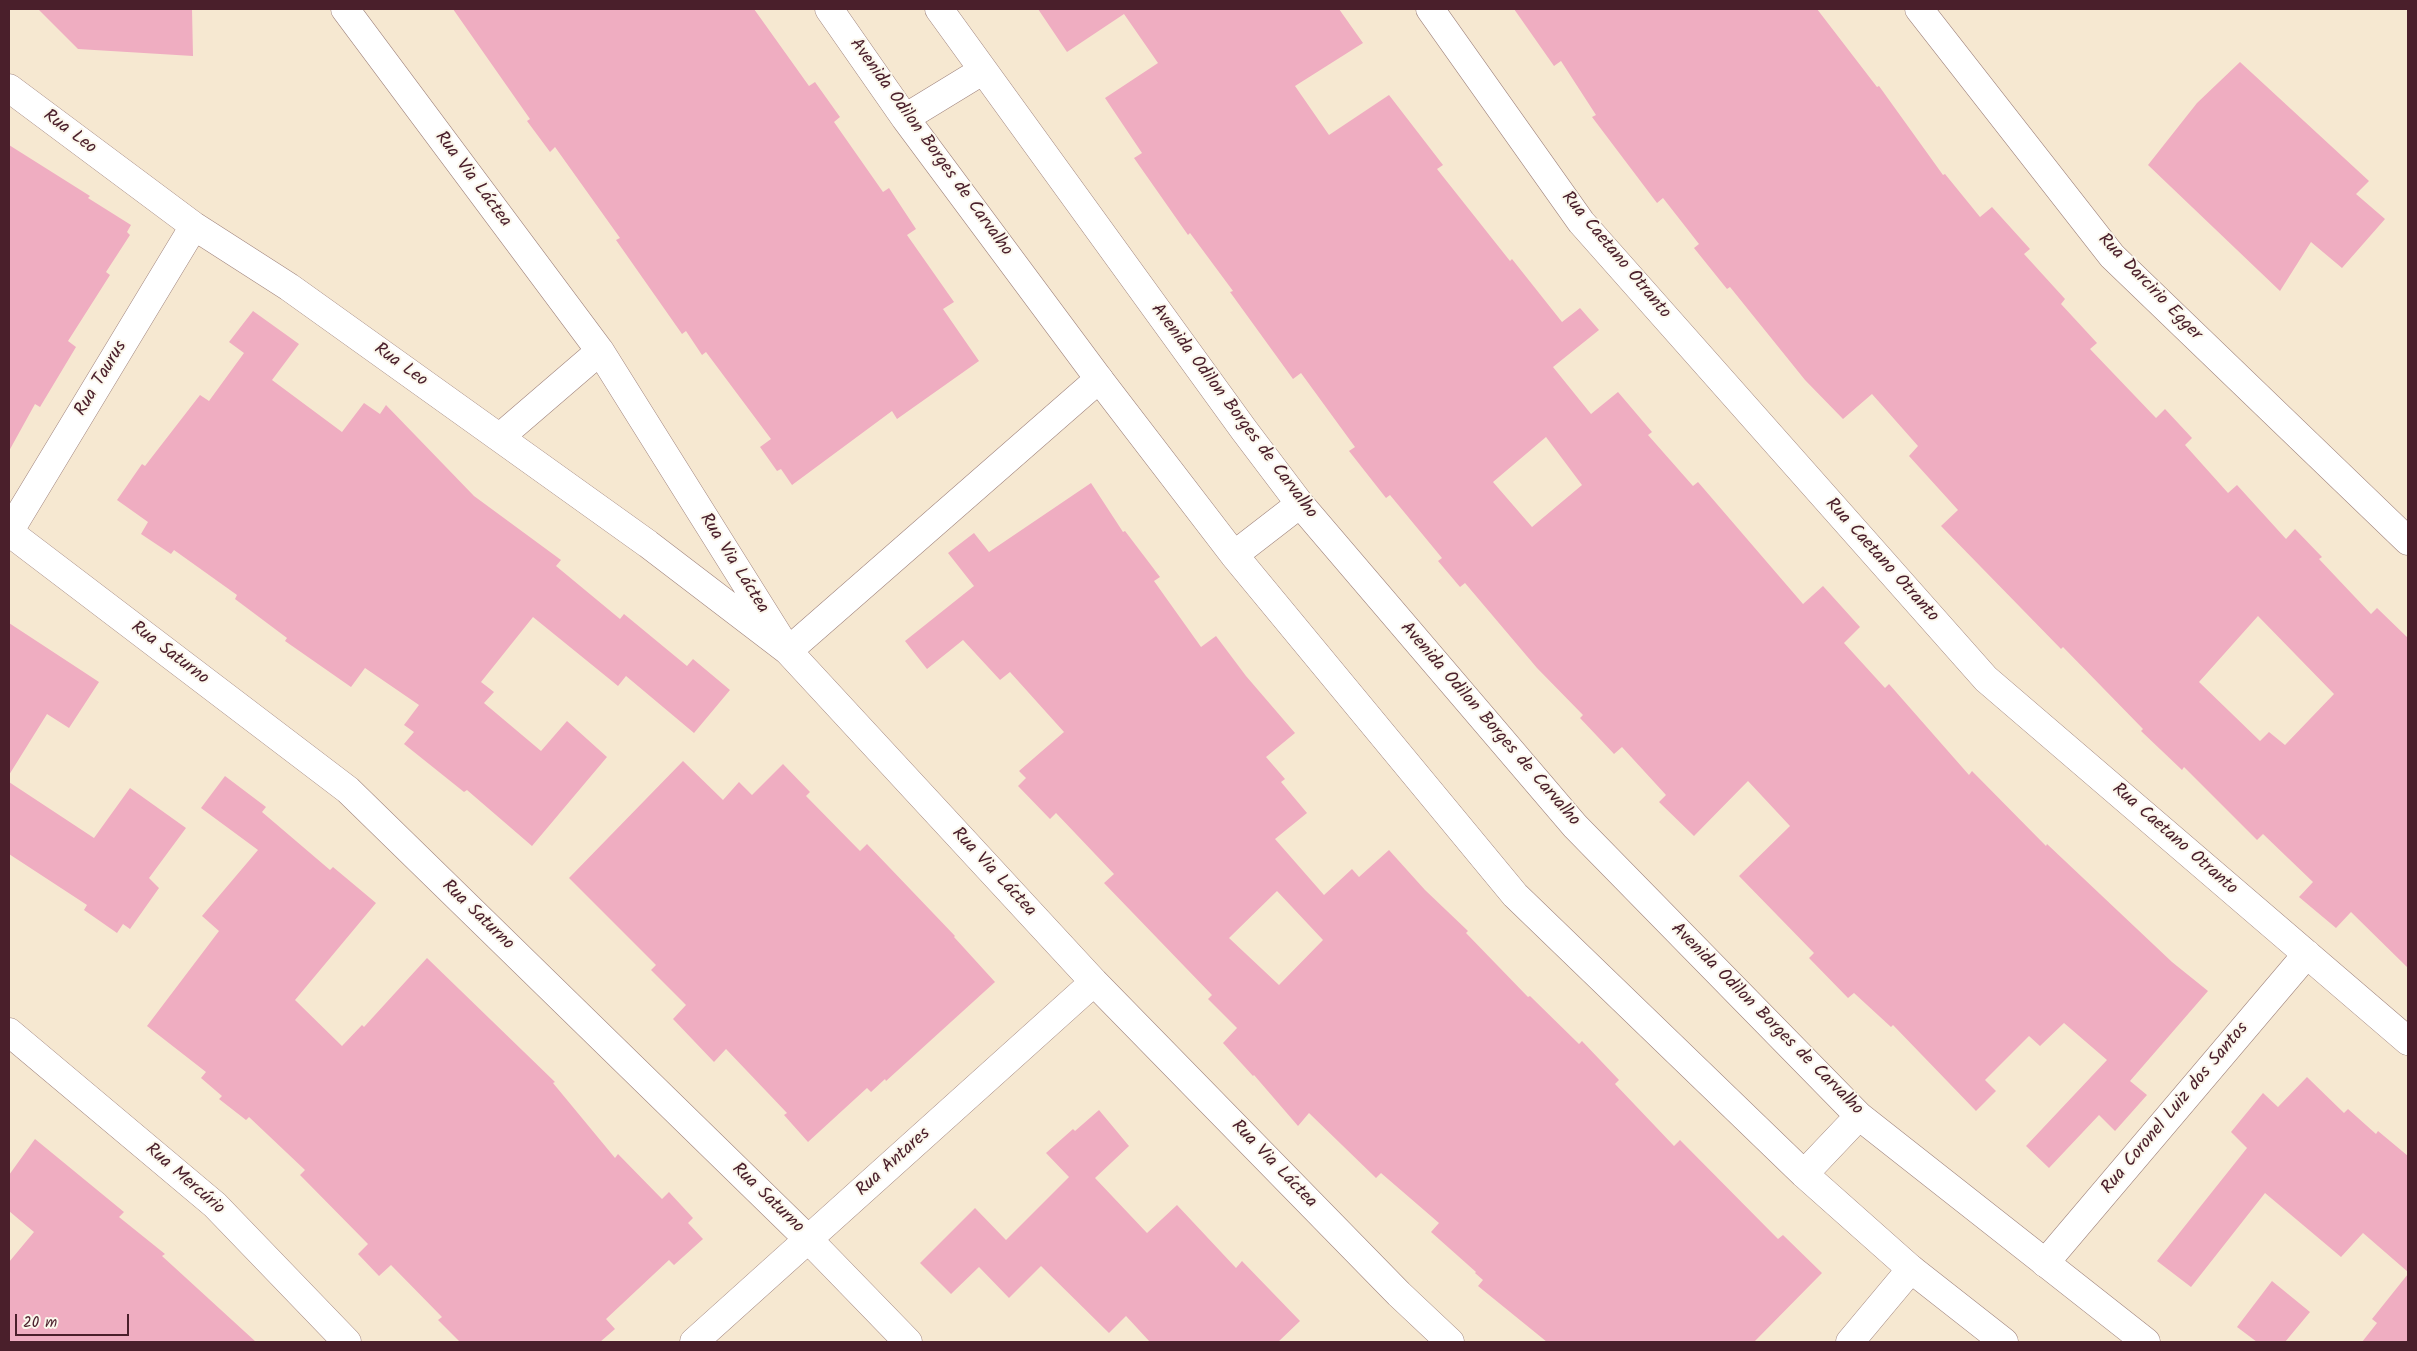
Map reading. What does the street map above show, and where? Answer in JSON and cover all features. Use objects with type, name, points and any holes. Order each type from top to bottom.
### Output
[{"type":"street","name":"Rua Via Láctea","points":[[345,9],[600,351],[788,651],[1094,982],[1399,1294],[1450,1342]]},
{"type":"street","name":"Avenida Odilon Borges de Carvalho","points":[[829,9],[905,118],[1099,379],[1234,555],[1515,895],[1804,1174],[1911,1269],[2004,1342]]},
{"type":"street","name":"Avenida Odilon Borges de Carvalho","points":[[939,9],[982,71],[1300,504],[1575,826],[1859,1116],[2145,1342]]},
{"type":"street","name":"Rua Caetano Otranto","points":[[1430,9],[1581,222],[1986,678],[2408,1041]]},
{"type":"street","name":"Rua Darcirio Egger","points":[[1919,9],[2112,256],[2408,541]]},
{"type":"street","points":[[905,118],[982,71]]},
{"type":"street","name":"Rua Leo","points":[[9,88],[194,226],[289,287],[500,437],[648,544],[788,651]]},
{"type":"street","name":"Rua Taurus","points":[[9,532],[194,226]]},
{"type":"street","points":[[500,437],[600,351]]},
{"type":"street","points":[[788,651],[1099,379]]},
{"type":"street","points":[[1234,555],[1300,504]]},
{"type":"street","name":"Rua Saturno","points":[[9,532],[348,790],[809,1240],[908,1342]]},
{"type":"street","name":"Rua Coronel Luiz dos Santos","points":[[2045,1263],[2307,954]]},
{"type":"street","name":"Rua Antares","points":[[694,1342],[1094,982]]},
{"type":"street","name":"Rua Mercúrio","points":[[9,1032],[215,1205],[346,1342]]},
{"type":"street","points":[[1804,1174],[1859,1116]]},
{"type":"street","points":[[1850,1342],[1911,1269]]},
{"type":"building","points":[[38,9],[192,9],[193,56],[78,49]]},
{"type":"building","points":[[453,9],[754,9],[809,86],[815,82],[840,117],[834,122],[883,192],[889,188],[916,229],[907,235],[954,302],[943,309],[979,361],[897,419],[892,411],[792,485],[781,469],[777,471],[760,447],[771,439],[706,352],[702,355],[686,331],[682,334],[616,240],[620,238],[555,147],[550,152],[527,121],[530,119]]},
{"type":"building","points":[[1038,9],[1339,9],[1363,43],[1295,86],[1329,135],[1389,95],[1443,165],[1437,169],[1510,261],[1512,259],[1562,322],[1580,308],[1599,330],[1553,367],[1591,414],[1618,392],[1652,432],[1648,435],[1693,486],[1698,482],[1803,604],[1823,586],[1860,627],[1844,643],[1885,688],[1889,684],[1969,775],[1972,771],[2046,846],[2047,844],[2172,962],[2208,991],[2130,1081],[2147,1095],[2115,1131],[2099,1115],[2049,1168],[2026,1146],[2107,1060],[2064,1023],[2040,1046],[2029,1036],[1985,1080],[1996,1091],[1976,1111],[1893,1025],[1891,1027],[1854,993],[1848,998],[1809,958],[1814,953],[1739,876],[1790,826],[1748,781],[1694,836],[1659,802],[1666,795],[1622,747],[1614,754],[1580,718],[1583,715],[1537,668],[1465,583],[1460,587],[1438,561],[1442,558],[1390,495],[1386,498],[1349,451],[1355,447],[1301,373],[1293,379],[1230,292],[1233,291],[1190,233],[1188,235],[1134,158],[1142,153],[1105,98],[1158,63],[1124,14],[1067,52]],"holes":[[[1546,437],[1582,485],[1532,527],[1493,482]]]},
{"type":"building","points":[[1514,9],[1817,9],[1877,87],[1879,86],[1943,175],[1945,174],[1980,217],[1992,207],[2030,249],[2024,254],[2065,299],[2061,304],[2097,343],[2090,349],[2156,418],[2165,409],[2192,438],[2185,445],[2228,493],[2237,485],[2286,539],[2295,529],[2322,557],[2319,559],[2371,614],[2377,608],[2408,638],[2408,968],[2351,912],[2336,928],[2299,897],[2313,882],[2263,834],[2257,840],[2184,767],[2182,770],[2141,731],[2143,729],[2063,647],[2061,649],[1941,526],[1958,510],[1909,456],[1918,446],[1872,394],[1843,419],[1805,380],[1730,287],[1727,289],[1694,248],[1699,244],[1663,198],[1657,203],[1592,117],[1596,115],[1561,61],[1554,66]],"holes":[[[2258,616],[2334,694],[2285,745],[2269,732],[2260,741],[2199,682]]]},
{"type":"building","points":[[2240,62],[2369,181],[2356,194],[2385,219],[2342,268],[2311,242],[2280,291],[2148,165],[2197,103]]},
{"type":"building","points":[[9,145],[90,196],[88,198],[131,225],[127,232],[130,235],[106,272],[110,275],[68,341],[76,347],[40,407],[35,404],[9,451]]},
{"type":"building","points":[[253,311],[299,344],[272,380],[342,432],[364,403],[380,414],[386,405],[474,496],[561,560],[556,566],[620,619],[624,614],[687,666],[693,659],[730,690],[694,733],[626,676],[618,686],[533,617],[481,682],[494,692],[484,703],[541,751],[567,721],[607,757],[532,846],[467,790],[464,792],[404,744],[414,732],[404,725],[419,705],[365,668],[351,687],[285,641],[287,638],[235,599],[237,595],[174,550],[171,554],[141,534],[148,522],[117,500],[142,464],[145,466],[200,395],[209,401],[244,353],[229,342]]},
{"type":"building","points":[[1091,483],[1123,532],[1125,531],[1160,577],[1154,581],[1201,647],[1216,636],[1246,676],[1295,733],[1266,757],[1285,779],[1281,782],[1307,813],[1275,839],[1324,895],[1352,869],[1359,877],[1389,850],[1425,890],[1468,931],[1466,933],[1528,997],[1530,996],[1579,1044],[1582,1041],[1619,1080],[1615,1084],[1674,1146],[1680,1140],[1778,1239],[1783,1235],[1822,1273],[1754,1342],[1547,1342],[1478,1286],[1483,1280],[1431,1232],[1439,1223],[1381,1173],[1376,1178],[1309,1113],[1298,1126],[1254,1075],[1223,1043],[1237,1028],[1208,999],[1212,995],[1104,883],[1114,874],[1056,813],[1050,819],[1018,786],[1026,778],[1019,771],[1064,732],[1010,672],[1000,680],[963,640],[927,669],[905,641],[974,586],[948,553],[974,533],[989,552]],"holes":[[[1277,891],[1323,940],[1279,985],[1229,938]]]},
{"type":"building","points":[[9,623],[99,682],[69,728],[47,714],[9,775]]},
{"type":"building","points":[[683,761],[723,800],[739,782],[752,795],[783,764],[810,792],[806,796],[860,851],[867,844],[955,936],[995,982],[886,1081],[885,1079],[871,1092],[867,1088],[808,1142],[784,1115],[787,1113],[726,1049],[714,1062],[673,1019],[686,1005],[651,970],[656,965],[569,878]]},
{"type":"building","points":[[225,776],[266,807],[262,812],[330,870],[333,867],[376,903],[295,1000],[342,1046],[362,1025],[364,1027],[427,958],[555,1082],[553,1083],[615,1158],[618,1154],[662,1199],[669,1192],[693,1218],[688,1223],[703,1239],[674,1265],[669,1260],[606,1319],[615,1329],[600,1342],[460,1342],[438,1320],[442,1317],[391,1265],[379,1276],[358,1254],[368,1244],[300,1175],[305,1170],[249,1117],[246,1120],[219,1099],[222,1096],[201,1078],[206,1072],[147,1026],[219,931],[202,916],[258,850],[201,808]]},
{"type":"building","points":[[9,782],[94,838],[130,788],[186,828],[149,878],[159,888],[130,929],[123,924],[117,933],[84,910],[87,905],[9,854]]},
{"type":"building","points":[[2307,1077],[2344,1113],[2348,1109],[2376,1134],[2378,1131],[2408,1156],[2408,1272],[2363,1233],[2341,1257],[2265,1193],[2191,1287],[2157,1261],[2247,1148],[2231,1132],[2263,1093],[2278,1107]]},
{"type":"building","points":[[1099,1110],[1129,1146],[1095,1178],[1147,1233],[1177,1205],[1236,1268],[1242,1261],[1300,1321],[1278,1342],[1150,1342],[1126,1316],[1109,1333],[1041,1266],[1009,1298],[979,1267],[951,1294],[920,1263],[975,1208],[1006,1240],[1069,1177],[1046,1153],[1073,1129],[1075,1131]]},
{"type":"building","points":[[35,1139],[124,1212],[119,1217],[165,1254],[162,1256],[256,1342],[9,1342],[9,1262],[34,1232],[9,1211],[9,1175]]},
{"type":"building","points":[[2408,1274],[2408,1342],[2362,1342],[2377,1323],[2372,1319]]},
{"type":"building","points":[[2272,1281],[2310,1312],[2285,1342],[2257,1342],[2237,1327]]}]
